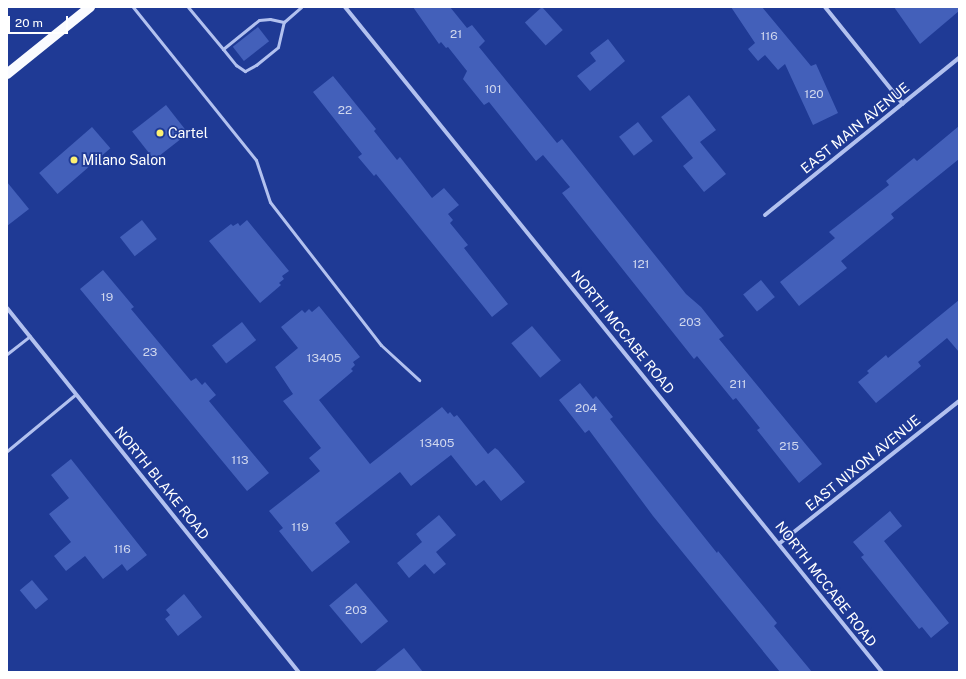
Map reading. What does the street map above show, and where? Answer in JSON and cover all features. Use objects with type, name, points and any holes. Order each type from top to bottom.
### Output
[{"type":"main road","points":[[7,74],[90,7]]},
{"type":"street","name":"NORTH MCCABE ROAD","points":[[345,7],[780,543],[882,672]]},
{"type":"street","points":[[825,7],[903,104]]},
{"type":"street","name":"EAST MAIN AVENUE","points":[[765,215],[959,58]]},
{"type":"street","name":"NORTH BLAKE ROAD","points":[[7,308],[299,672]]},
{"type":"street","name":"EAST NIXON AVENUE","points":[[780,543],[959,401]]},
{"type":"lane","points":[[133,7],[256,160],[270,202],[381,345],[419,380]]},
{"type":"lane","points":[[188,7],[236,65],[245,71],[256,65],[278,47],[284,22],[301,7]]},
{"type":"lane","points":[[223,49],[259,20],[270,18],[284,22]]},
{"type":"lane","points":[[7,354],[30,336]]},
{"type":"lane","points":[[7,451],[76,394]]},
{"type":"building","points":[[413,7],[450,7],[467,28],[472,25],[485,41],[479,47],[557,143],[562,139],[686,294],[701,307],[724,336],[719,339],[822,464],[799,483],[757,430],[760,428],[736,398],[733,400],[697,356],[694,359],[562,193],[570,187],[543,155],[536,161],[489,102],[484,105],[463,79],[467,71],[448,47],[446,48],[441,42],[439,44]]},
{"type":"building","points":[[542,7],[563,30],[546,45],[525,22]]},
{"type":"building","points":[[731,7],[762,7],[811,66],[816,64],[838,113],[813,125],[785,64],[778,70],[765,55],[758,61],[748,49],[755,43]]},
{"type":"building","points":[[894,7],[959,7],[959,11],[920,44]]},
{"type":"building","points":[[258,27],[269,41],[244,61],[233,47]]},
{"type":"building","points":[[608,39],[625,61],[590,91],[577,76],[596,61],[590,53]]},
{"type":"building","points":[[333,76],[376,129],[374,131],[397,160],[400,157],[432,198],[444,188],[459,205],[448,214],[453,220],[450,223],[468,245],[464,248],[508,304],[492,317],[376,174],[374,176],[358,157],[362,154],[313,92]]},
{"type":"building","points":[[689,95],[716,130],[700,142],[726,174],[704,192],[683,166],[693,158],[661,117]]},
{"type":"building","name":"Cartel","points":[[166,105],[188,133],[154,160],[132,131]]},
{"type":"building","points":[[638,122],[653,141],[634,156],[619,137]]},
{"type":"building","points":[[959,126],[959,159],[891,214],[894,218],[841,261],[847,268],[799,306],[780,282],[835,238],[829,232],[889,185],[886,181],[914,158],[917,161]]},
{"type":"building","name":"Milano Salon","points":[[92,127],[110,148],[58,194],[39,173]]},
{"type":"building","points":[[7,182],[29,209],[7,226]]},
{"type":"building","points":[[142,220],[157,239],[135,256],[120,237]]},
{"type":"building","points":[[247,220],[289,271],[282,276],[284,279],[279,283],[281,285],[260,303],[209,241],[231,224],[233,226],[238,223],[240,226]]},
{"type":"building","points":[[103,270],[134,307],[131,309],[191,381],[196,378],[202,385],[205,382],[216,395],[209,401],[269,473],[247,491],[80,289]]},
{"type":"building","points":[[761,280],[775,297],[757,312],[743,294]]},
{"type":"building","points":[[959,300],[959,352],[947,338],[918,362],[921,366],[876,403],[858,382],[869,373],[867,371],[886,355],[888,358]]},
{"type":"building","points":[[319,306],[360,357],[353,362],[355,365],[351,369],[353,371],[319,400],[370,464],[442,407],[448,414],[450,412],[454,417],[457,415],[488,454],[495,448],[498,450],[525,482],[501,501],[484,480],[476,486],[451,455],[411,486],[400,472],[335,523],[350,542],[312,572],[279,531],[283,528],[269,511],[320,471],[309,458],[321,448],[283,401],[293,394],[275,367],[298,348],[281,327],[302,310],[305,313],[309,309],[312,312]]},
{"type":"building","points":[[242,322],[256,340],[226,364],[212,345]]},
{"type":"building","points":[[532,326],[561,360],[540,378],[511,343]]},
{"type":"building","points":[[580,383],[593,399],[596,396],[613,417],[610,419],[717,553],[718,551],[777,623],[774,626],[812,672],[780,672],[653,516],[589,430],[585,433],[559,400]]},
{"type":"building","points":[[71,459],[147,555],[127,571],[122,564],[103,579],[85,556],[66,571],[54,556],[71,542],[49,514],[69,498],[51,475]]},
{"type":"building","points":[[890,511],[902,526],[884,541],[949,623],[931,638],[922,627],[919,629],[861,557],[864,555],[853,542]]},
{"type":"building","points":[[439,515],[456,535],[436,552],[446,564],[434,574],[425,564],[409,578],[397,563],[422,542],[416,534]]},
{"type":"building","points":[[32,580],[48,599],[36,609],[20,590]]},
{"type":"building","points":[[356,583],[388,621],[361,644],[329,605]]},
{"type":"building","points":[[184,594],[202,617],[178,636],[165,619],[170,615],[166,610]]},
{"type":"building","points":[[404,648],[423,672],[374,672]]},
{"type":"place","name":"Cartel","points":[[160,133]]},
{"type":"place","name":"Milano Salon","points":[[74,160]]}]
